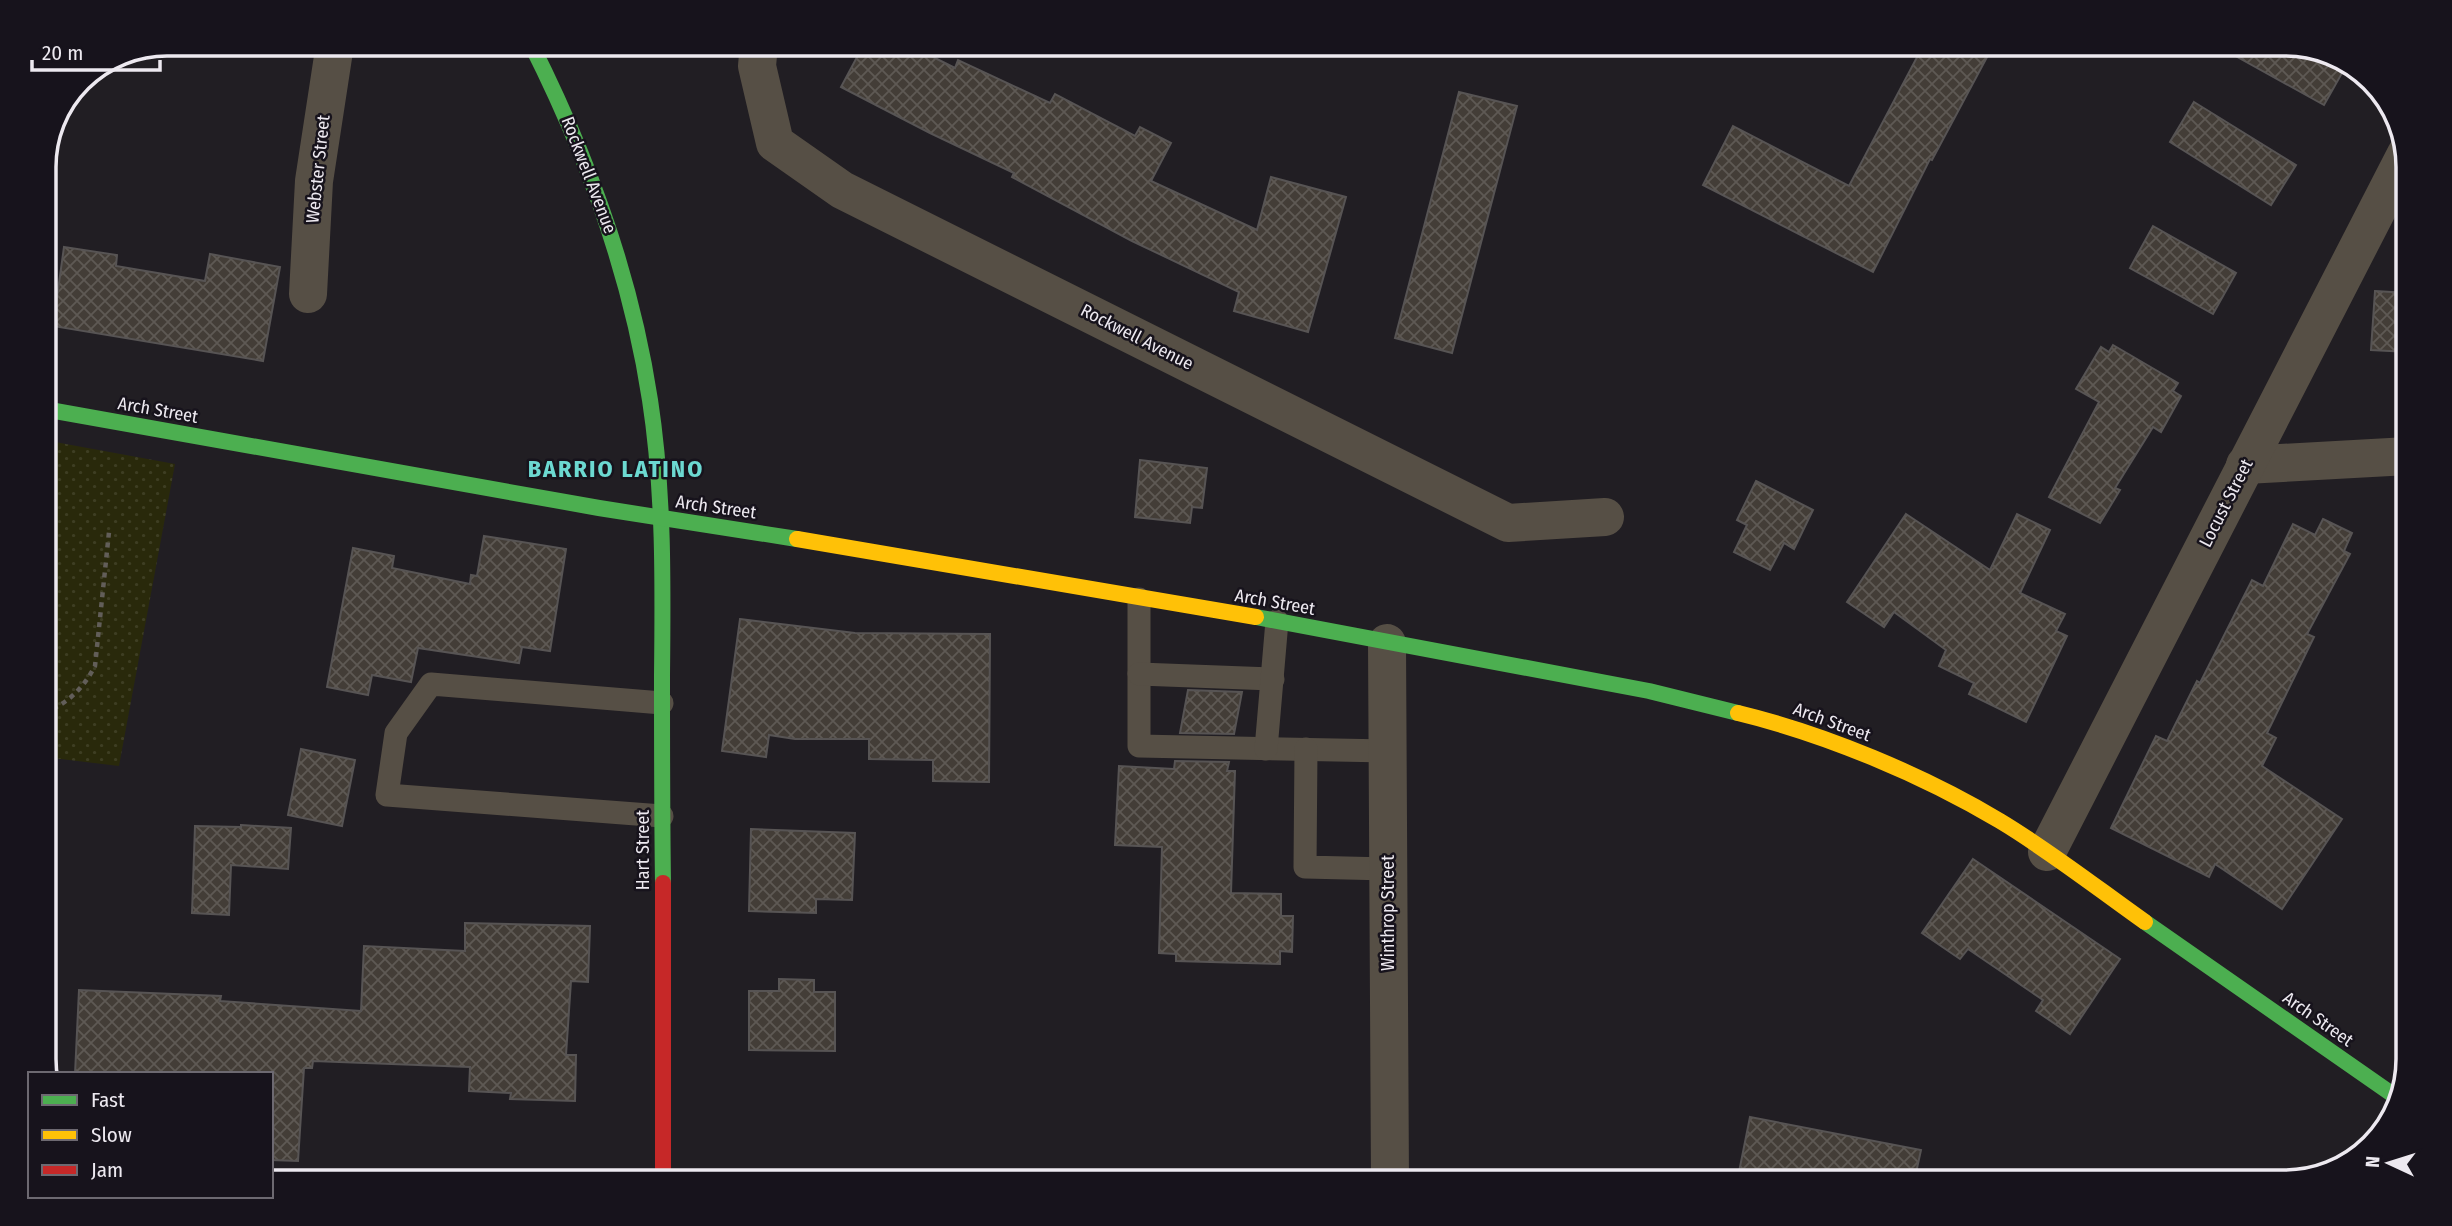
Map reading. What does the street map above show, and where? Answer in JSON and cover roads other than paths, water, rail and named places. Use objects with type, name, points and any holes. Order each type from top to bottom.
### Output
[{"type":"main road","name":"Rockwell Avenue","points":[[537,56],[583,152],[625,277],[642,354],[654,428],[660,519]]},
{"type":"main road","name":"Arch Street","points":[[56,411],[660,519],[841,546],[1278,621],[1650,691],[1785,725],[1866,755],[1933,785],[2000,821],[2390,1093]]},
{"type":"main road","name":"Hart Street","points":[[660,519],[663,1170]]},
{"type":"street","name":"Webster Street","points":[[307,294],[316,164],[333,56]]},
{"type":"street","name":"Rockwell Avenue","points":[[758,56],[757,66],[775,143],[842,190],[1508,523],[1605,517]]},
{"type":"street","name":"Locust Street","points":[[2047,852],[2396,173]]},
{"type":"street","points":[[2245,465],[2396,457]]},
{"type":"street","name":"Winthrop Street","points":[[1387,643],[1390,1170]]},
{"type":"lane","points":[[1139,599],[1139,746],[1388,751]]},
{"type":"lane","points":[[1266,749],[1278,621]]},
{"type":"lane","points":[[1139,674],[1273,679]]},
{"type":"lane","points":[[662,703],[431,684],[396,733],[387,795],[662,816]]},
{"type":"lane","points":[[1306,749],[1305,867],[1388,869]]},
{"type":"district","name":"BARRIO LATINO","points":[[616,469]]}]
